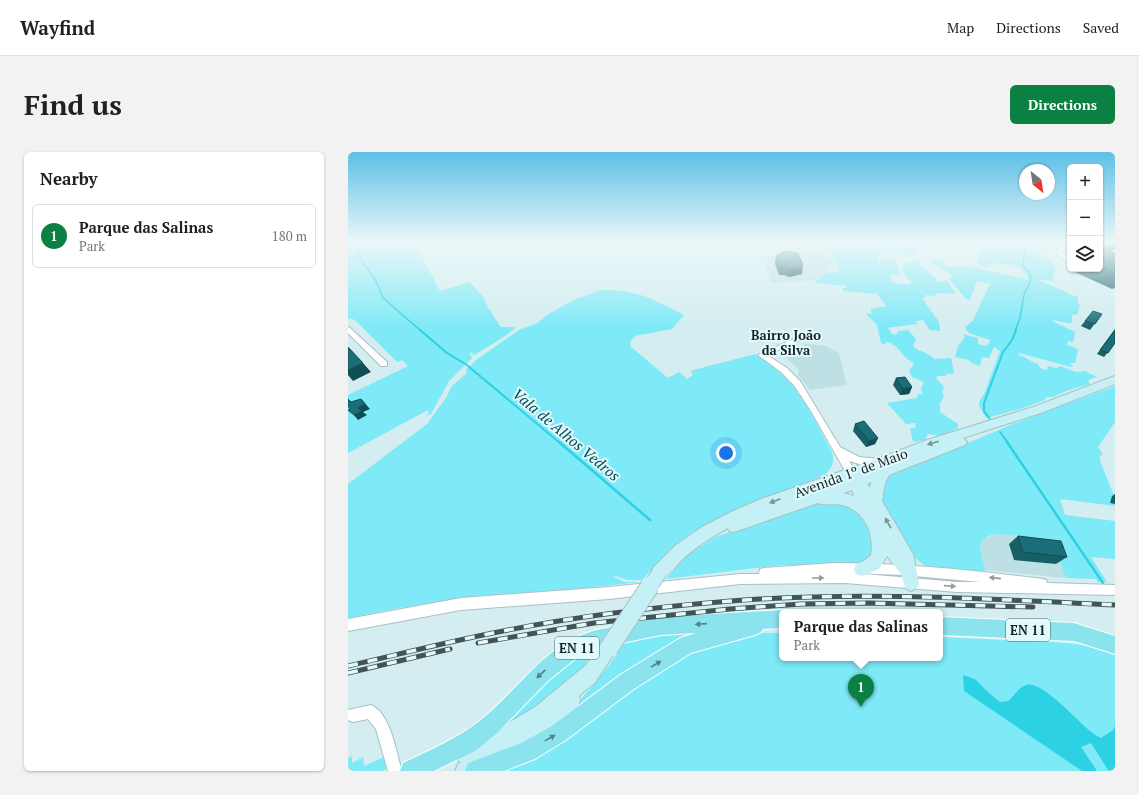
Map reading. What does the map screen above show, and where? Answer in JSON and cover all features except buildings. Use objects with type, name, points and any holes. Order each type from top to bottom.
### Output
[{"type":"main road","name":"Avenida 1º de Maio","points":[[593,671],[659,574],[674,556],[696,539],[726,521],[755,508],[854,478],[965,440],[1011,419],[1114,381]]},
{"type":"main road","points":[[862,569],[874,564],[880,555],[880,542],[872,514],[878,482],[887,466]]},
{"type":"main road","name":"Avenida 1º de Maio","points":[[696,539],[803,503],[854,478]]},
{"type":"main road","points":[[854,478],[860,497],[905,554],[909,577]]},
{"type":"main road","points":[[803,503],[830,497],[839,498],[858,505],[872,514],[909,577]]},
{"type":"main road","name":"EN 11","points":[[406,770],[467,743],[490,726],[542,673],[568,652],[596,639],[662,626],[779,619]]},
{"type":"main road","name":"EN 11","points":[[476,771],[527,751],[559,733],[627,682],[687,645],[779,620]]},
{"type":"main road","name":"EN 11","points":[[943,626],[1074,632],[1115,645]]},
{"type":"main road","points":[[406,770],[448,760],[495,741],[524,726],[557,703],[593,671]]},
{"type":"main road","points":[[465,771],[536,731],[557,715],[593,671]]},
{"type":"street","points":[[348,329],[384,364]]},
{"type":"street","points":[[803,337],[762,355],[784,370],[797,383],[854,478]]},
{"type":"street","points":[[836,446],[850,457],[864,463],[887,466]]},
{"type":"street","points":[[348,625],[461,604],[602,594],[709,582],[794,570],[831,568],[862,569],[909,577],[994,588],[1115,590]]},
{"type":"street","points":[[709,582],[762,578],[909,577]]},
{"type":"street","points":[[350,716],[371,712],[382,726],[406,770]]},
{"type":"shaded area","points":[[348,271],[429,271],[440,291],[470,282],[483,297],[488,308],[491,310],[501,327],[515,327],[502,338],[480,351],[472,355],[473,353],[471,352],[470,354],[472,358],[449,381],[431,414],[427,416],[429,413],[428,410],[348,453],[348,395],[408,366],[402,360],[397,362],[355,320],[348,318]]},
{"type":"shaded area","points":[[767,271],[828,271],[816,280],[771,283]]},
{"type":"shaded area","points":[[840,271],[899,271],[900,274],[890,276],[893,283],[908,284],[913,283],[905,276],[903,271],[927,271],[937,279],[934,281],[936,282],[947,281],[956,294],[935,293],[936,296],[925,295],[926,297],[922,298],[939,322],[940,331],[930,330],[923,320],[916,321],[917,324],[886,328],[889,329],[892,334],[896,335],[899,331],[908,330],[916,339],[913,346],[934,359],[951,358],[954,372],[953,374],[937,376],[936,378],[944,387],[942,392],[944,397],[940,403],[940,412],[958,424],[958,428],[941,436],[928,434],[925,440],[913,442],[910,428],[915,428],[916,423],[906,424],[887,403],[917,398],[918,394],[923,394],[921,389],[924,382],[912,377],[909,371],[914,364],[892,345],[892,343],[886,342],[885,345],[881,343],[877,325],[867,315],[867,313],[872,314],[870,309],[886,306],[877,294],[843,291],[843,288],[846,288],[846,286],[816,283],[816,281],[826,273]]},
{"type":"shaded area","points":[[945,271],[989,271],[1029,280],[1023,271],[1054,271],[1054,281],[1038,280],[1071,294],[1067,294],[1078,297],[1078,304],[1080,305],[1078,314],[1072,315],[1072,323],[1052,321],[1075,332],[1073,342],[1068,341],[1067,345],[1078,350],[1075,363],[1070,363],[1073,366],[1071,367],[1019,353],[1019,355],[1038,364],[1040,368],[1047,370],[1048,366],[1057,368],[1060,366],[1076,372],[1085,371],[1097,377],[1088,380],[1090,384],[1069,390],[1053,397],[1046,397],[1045,400],[1020,409],[986,418],[979,406],[979,402],[985,392],[1000,351],[994,347],[989,358],[982,357],[980,366],[970,362],[969,360],[955,357],[958,346],[965,337],[962,334],[978,338],[978,344],[985,346],[989,344],[990,340],[969,333],[965,328],[973,320],[990,284],[977,281],[970,300],[966,299],[949,279],[953,276]]},
{"type":"shaded area","points":[[600,290],[634,293],[644,296],[684,315],[672,329],[635,336],[630,342],[631,347],[668,378],[679,372],[687,379],[693,375],[690,371],[755,354],[769,363],[792,385],[809,409],[832,452],[833,462],[829,470],[824,475],[720,518],[694,531],[669,550],[642,580],[628,580],[616,576],[613,577],[625,582],[640,582],[566,590],[477,596],[399,608],[348,618],[348,484],[427,424],[446,398],[452,386],[467,373],[466,370],[476,360],[519,330],[536,324],[550,313],[574,300]]},
{"type":"shaded area","points":[[806,344],[826,346],[839,354],[847,385],[810,390],[798,375],[799,370],[781,353]]},
{"type":"shaded area","points":[[1115,386],[1115,422],[1098,447],[1103,454],[1100,456],[1100,461],[1115,498],[1115,506],[1060,499],[1065,515],[1115,521],[1115,559],[1091,557],[1107,582],[1098,582],[1096,579],[1066,578],[1051,539],[997,534],[988,536],[982,541],[980,546],[985,571],[983,573],[930,568],[914,557],[880,498],[885,478],[1015,423]]},
{"type":"shaded area","points":[[825,501],[842,501],[860,514],[875,541],[874,556],[858,565],[781,565],[666,579],[685,557],[715,537]]},
{"type":"shaded area","points":[[997,534],[1051,539],[1066,578],[985,570],[980,546],[985,538]]},
{"type":"shaded area","points":[[707,629],[546,734],[590,689],[627,639]]},
{"type":"shaded area","points":[[763,633],[779,633],[779,661],[943,661],[943,637],[1070,643],[1104,650],[1115,654],[1115,771],[501,771],[671,660],[731,638]]},
{"type":"shaded area","points":[[599,643],[582,669],[556,695],[498,733],[545,677]]},
{"type":"shaded area","points":[[963,675],[975,679],[1000,702],[1008,701],[1023,686],[1033,685],[1050,695],[1090,731],[1101,738],[1113,730],[1115,726],[1115,771],[1108,770],[1091,743],[1081,747],[1097,771],[1082,771],[964,691]]},
{"type":"shaded area","points":[[352,756],[352,763],[363,757],[364,766],[384,757],[388,768],[383,771],[348,771],[348,758]]},
{"type":"waterway","name":"Vala de Alhos Vedros","points":[[369,271],[376,281],[383,298],[421,331]]},
{"type":"waterway","points":[[1015,331],[1020,318],[1024,295],[1031,280],[1030,274],[1027,271]]},
{"type":"waterway","name":"Vala de Alhos Vedros","points":[[420,330],[447,353],[467,365]]},
{"type":"waterway","points":[[990,419],[984,411],[984,403],[1003,352],[1012,340],[1016,330]]},
{"type":"waterway","name":"Vala de Alhos Vedros","points":[[468,366],[560,443]]},
{"type":"waterway","points":[[1000,432],[1008,443]]},
{"type":"waterway","name":"Vala de Alhos Vedros","points":[[559,442],[650,520]]},
{"type":"waterway","points":[[1007,442],[1103,583]]},
{"type":"railway","points":[[348,666],[464,639],[588,616],[731,601],[779,598],[875,596],[971,598],[1115,605]]},
{"type":"railway","points":[[478,643],[594,623],[730,609],[801,604],[869,603],[1033,607]]},
{"type":"railway","points":[[348,673],[450,649]]},
{"type":"place","name":"Parque das Salinas","points":[[861,707]]},
{"type":"district","name":"Bairro João da Silva","points":[[786,342]]}]
